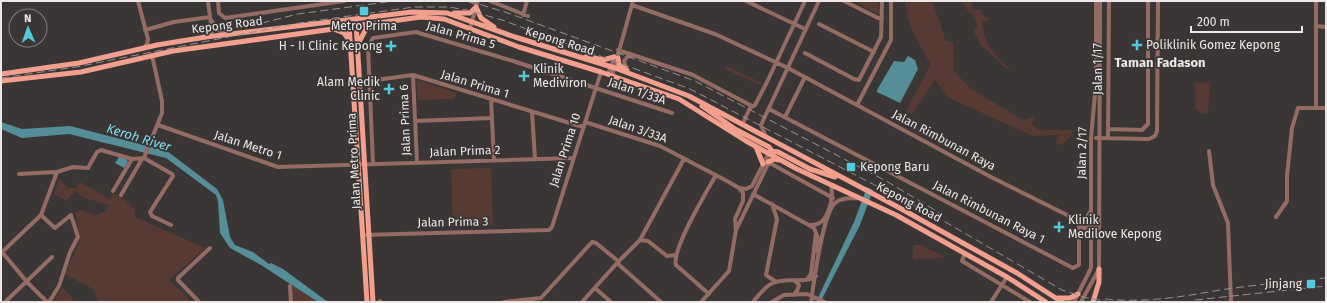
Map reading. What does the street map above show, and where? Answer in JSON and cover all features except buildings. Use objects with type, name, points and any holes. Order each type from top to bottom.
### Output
[{"type":"main road","points":[[448,13],[467,13],[477,4],[481,18],[502,32]]},
{"type":"main road","name":"Kepong Road","points":[[1,74],[79,63],[156,45],[226,34],[349,23],[412,12],[448,13],[612,68],[689,96],[1016,273],[1062,302]]},
{"type":"main road","name":"Kepong Road","points":[[356,22],[377,23],[435,17],[679,99],[783,161],[831,185],[870,202],[965,253],[1007,277],[1045,302]]},
{"type":"main road","name":"Jalan Metro Prima","points":[[356,22],[373,302]]},
{"type":"main road","name":"Kepong Road","points":[[1,82],[81,72],[174,50],[330,29],[349,23]]},
{"type":"main road","name":"Jalan Metro Prima","points":[[349,23],[366,302]]},
{"type":"main road","points":[[357,48],[363,32],[377,23]]},
{"type":"main road","points":[[330,29],[344,33],[349,39],[351,49]]},
{"type":"main road","points":[[552,49],[603,60],[616,57],[619,65],[638,77]]},
{"type":"main road","points":[[689,96],[726,123],[769,147],[771,153],[778,152],[810,169],[855,185]]},
{"type":"main road","points":[[756,146],[766,163],[775,159],[783,161]]},
{"type":"main road","points":[[1093,302],[1099,282],[1099,269]]},
{"type":"main road","points":[[1021,286],[1036,292],[1051,302]]},
{"type":"main road","points":[[1056,298],[1070,298],[1078,294]]},
{"type":"street","points":[[138,1],[148,39],[151,43],[156,45]]},
{"type":"street","points":[[206,37],[212,32],[208,1]]},
{"type":"street","points":[[218,1],[219,13],[225,18],[344,1]]},
{"type":"street","points":[[470,1],[477,4],[470,28]]},
{"type":"street","points":[[490,1],[526,16],[527,1]]},
{"type":"street","points":[[746,1],[805,29]]},
{"type":"street","points":[[763,122],[756,128],[745,126],[752,106],[755,105],[805,1]]},
{"type":"street","points":[[768,139],[761,128],[763,122],[819,1]]},
{"type":"street","points":[[844,1],[878,18],[882,18]]},
{"type":"street","name":"Jalan 2/17","points":[[1074,302],[1090,272],[1091,138],[1096,83],[1096,1]]},
{"type":"street","name":"Jalan 2/17","points":[[1081,302],[1099,269],[1098,138],[1100,1]]},
{"type":"street","name":"Jalan 1/17","points":[[1108,138],[1109,1]]},
{"type":"street","points":[[1108,129],[1142,130],[1148,124],[1148,1]]},
{"type":"street","name":"Jalan 2/17","points":[[1098,138],[1149,139],[1155,136],[1157,131],[1158,1]]},
{"type":"street","points":[[1316,1],[1316,108]]},
{"type":"street","points":[[805,53],[854,79],[859,80],[882,33],[882,2],[891,2],[891,40],[857,105]]},
{"type":"street","points":[[610,75],[632,3]]},
{"type":"street","name":"Jalan Rimbunan Raya","points":[[632,3],[708,31],[776,62],[1081,224]]},
{"type":"street","points":[[145,30],[174,22],[210,17]]},
{"type":"street","points":[[210,17],[217,29],[226,34]]},
{"type":"street","points":[[819,24],[874,52]]},
{"type":"street","points":[[1316,26],[1326,27]]},
{"type":"street","name":"Jalan Prima 5","points":[[373,164],[368,47],[370,40],[416,32],[596,87]]},
{"type":"street","points":[[143,49],[147,44],[148,39]]},
{"type":"street","points":[[618,50],[693,75],[752,106]]},
{"type":"street","points":[[121,196],[144,157],[162,113],[162,101],[152,55]]},
{"type":"street","points":[[627,70],[624,63],[625,58],[628,56],[634,56]]},
{"type":"street","name":"Jalan Prima 10","points":[[544,231],[552,227],[601,72]]},
{"type":"street","name":"Jalan Prima 1","points":[[360,82],[413,75],[583,127]]},
{"type":"street","name":"Jalan Prima 6","points":[[413,75],[417,163]]},
{"type":"street","points":[[786,117],[805,77]]},
{"type":"street","name":"Jalan 1/33A","points":[[596,87],[672,113]]},
{"type":"street","points":[[491,99],[494,160]]},
{"type":"street","points":[[1276,217],[1287,201],[1287,176],[1292,128],[1298,108],[1326,108]]},
{"type":"street","name":"Jalan Rimbunan Raya 1","points":[[769,109],[1073,268],[1079,265],[1081,224]]},
{"type":"street","points":[[532,112],[535,159]]},
{"type":"street","points":[[415,121],[492,118]]},
{"type":"street","name":"Jalan 3/33A","points":[[585,122],[660,146],[739,188]]},
{"type":"street","name":"Jalan Metro 1","points":[[158,125],[274,167],[358,165]]},
{"type":"street","points":[[1091,138],[1098,138]]},
{"type":"street","points":[[19,174],[57,172],[73,167],[88,168],[98,152],[101,150],[132,159],[144,157],[173,175],[150,212],[152,216],[171,225]]},
{"type":"street","points":[[1210,151],[1213,185],[1228,223],[1231,302]]},
{"type":"street","points":[[736,230],[771,153]]},
{"type":"street","name":"Jalan Prima 2","points":[[358,165],[573,158]]},
{"type":"street","points":[[113,190],[132,159]]},
{"type":"street","points":[[582,302],[617,262],[640,240],[684,159]]},
{"type":"street","points":[[739,188],[746,189],[752,186],[766,163]]},
{"type":"street","points":[[766,163],[833,198]]},
{"type":"street","points":[[41,215],[55,228],[71,215],[78,238],[70,252],[59,286],[48,302],[27,282],[2,252],[41,215],[57,172]]},
{"type":"street","points":[[709,294],[676,265],[675,255],[716,175]]},
{"type":"street","points":[[753,194],[810,225],[817,226],[821,222],[833,198],[831,185]]},
{"type":"street","points":[[701,302],[729,271],[736,230],[736,219],[744,197],[739,188]]},
{"type":"street","points":[[811,302],[823,233],[830,208],[839,200],[862,198]]},
{"type":"street","points":[[772,204],[777,219],[766,275],[776,282]]},
{"type":"street","points":[[1081,224],[1091,208]]},
{"type":"street","points":[[777,219],[785,211]]},
{"type":"street","points":[[1081,224],[1091,227],[1098,227]]},
{"type":"street","points":[[1081,224],[1087,230],[1091,245]]},
{"type":"street","points":[[810,225],[818,238],[816,276]]},
{"type":"street","name":"Jalan Prima 3","points":[[362,235],[416,232],[544,231]]},
{"type":"street","points":[[802,281],[810,277],[811,274],[816,233]]},
{"type":"street","points":[[640,240],[648,241],[667,256],[675,255]]},
{"type":"street","points":[[504,302],[541,298],[592,242],[596,243],[661,302]]},
{"type":"street","points":[[199,302],[178,280],[178,278],[210,248]]},
{"type":"street","points":[[965,253],[962,261],[1030,302]]},
{"type":"street","points":[[5,302],[52,257]]},
{"type":"street","points":[[752,302],[767,286],[776,282],[809,280],[816,276]]},
{"type":"street","points":[[991,302],[1007,277]]},
{"type":"street","points":[[793,280],[799,285],[797,291],[793,295]]},
{"type":"street","points":[[290,286],[292,302]]},
{"type":"street","points":[[595,288],[611,302]]},
{"type":"street","points":[[772,302],[784,295],[812,295],[824,302]]},
{"type":"shaded area","points":[[854,1],[878,1],[880,13],[877,14]]},
{"type":"shaded area","points":[[905,1],[932,1],[945,40],[953,43],[954,71],[970,88],[1023,120],[1034,117],[1032,125],[1040,130],[1075,130],[1063,145],[1056,143],[1059,135],[1033,136],[949,98],[935,80],[912,114],[906,111],[931,64],[914,34],[908,18]]},
{"type":"shaded area","points":[[962,1],[976,1],[971,5],[973,9],[981,10],[982,15],[989,18],[989,20],[982,22],[987,42],[990,48],[1009,68],[1006,68],[981,45],[973,30],[977,26],[974,15],[969,13]]},
{"type":"shaded area","points":[[727,66],[762,83],[760,85],[725,69]]},
{"type":"shaded area","points":[[417,80],[457,93],[454,99],[418,100]]},
{"type":"shaded area","points":[[1210,82],[1208,114],[1201,113],[1195,108],[1195,83]]},
{"type":"shaded area","points":[[491,168],[493,225],[453,227],[451,169]]},
{"type":"shaded area","points":[[59,179],[68,188],[76,188],[80,182],[110,199],[113,193],[125,200],[135,210],[135,217],[205,248],[169,280],[192,302],[98,302],[93,289],[65,274],[80,240],[75,212],[80,210],[96,215],[106,211],[109,205],[84,198],[75,191],[66,201],[54,194]]},
{"type":"shaded area","points":[[913,245],[921,245],[943,256],[943,258],[913,259]]},
{"type":"shaded area","points":[[292,285],[317,302],[294,302]]},
{"type":"shaded area","points":[[63,287],[75,302],[53,302]]},
{"type":"water","points":[[908,56],[915,60],[918,69],[900,103],[877,92],[877,90],[894,61],[904,62]]},
{"type":"water","points":[[1,122],[22,129],[70,126],[167,151],[217,189],[223,200],[230,237],[235,245],[253,252],[269,264],[271,263],[283,269],[328,302],[318,302],[261,265],[230,248],[220,233],[218,201],[216,195],[166,158],[69,134],[22,138],[1,129]]},
{"type":"water","points":[[119,157],[126,159],[128,162],[124,168],[115,163]]},
{"type":"water","points":[[867,187],[873,190],[860,225],[823,297],[822,302],[816,302],[854,222]]},
{"type":"railway","points":[[250,26],[298,14],[394,1]]},
{"type":"railway","points":[[469,1],[505,12],[695,81],[888,182],[943,215]]},
{"type":"railway","points":[[1,78],[76,67],[299,23],[414,7],[449,7],[467,10],[502,20],[690,89],[942,220],[1062,290],[1087,298],[1110,302]]},
{"type":"railway","points":[[1105,299],[1163,299],[1246,286],[1326,278]]},
{"type":"railway","points":[[1195,300],[1326,286]]},
{"type":"place","name":"Metro Prima","points":[[364,11]]},
{"type":"place","name":"Poliklinik Gomez Kepong","points":[[1137,45]]},
{"type":"place","name":"H - II Clinic Kepong","points":[[391,46]]},
{"type":"place","name":"Klinik Mediviron","points":[[524,76]]},
{"type":"place","name":"Alam Medik Clinic","points":[[389,89]]},
{"type":"place","name":"Kepong Baru","points":[[851,167]]},
{"type":"place","name":"Klinik Medilove Kepong","points":[[1059,227]]},
{"type":"place","name":"Jinjang","points":[[1311,284]]},
{"type":"district","name":"Taman Fadason","points":[[1160,62]]},
{"type":"water label","name":"Keroh River","points":[[139,137]]}]
